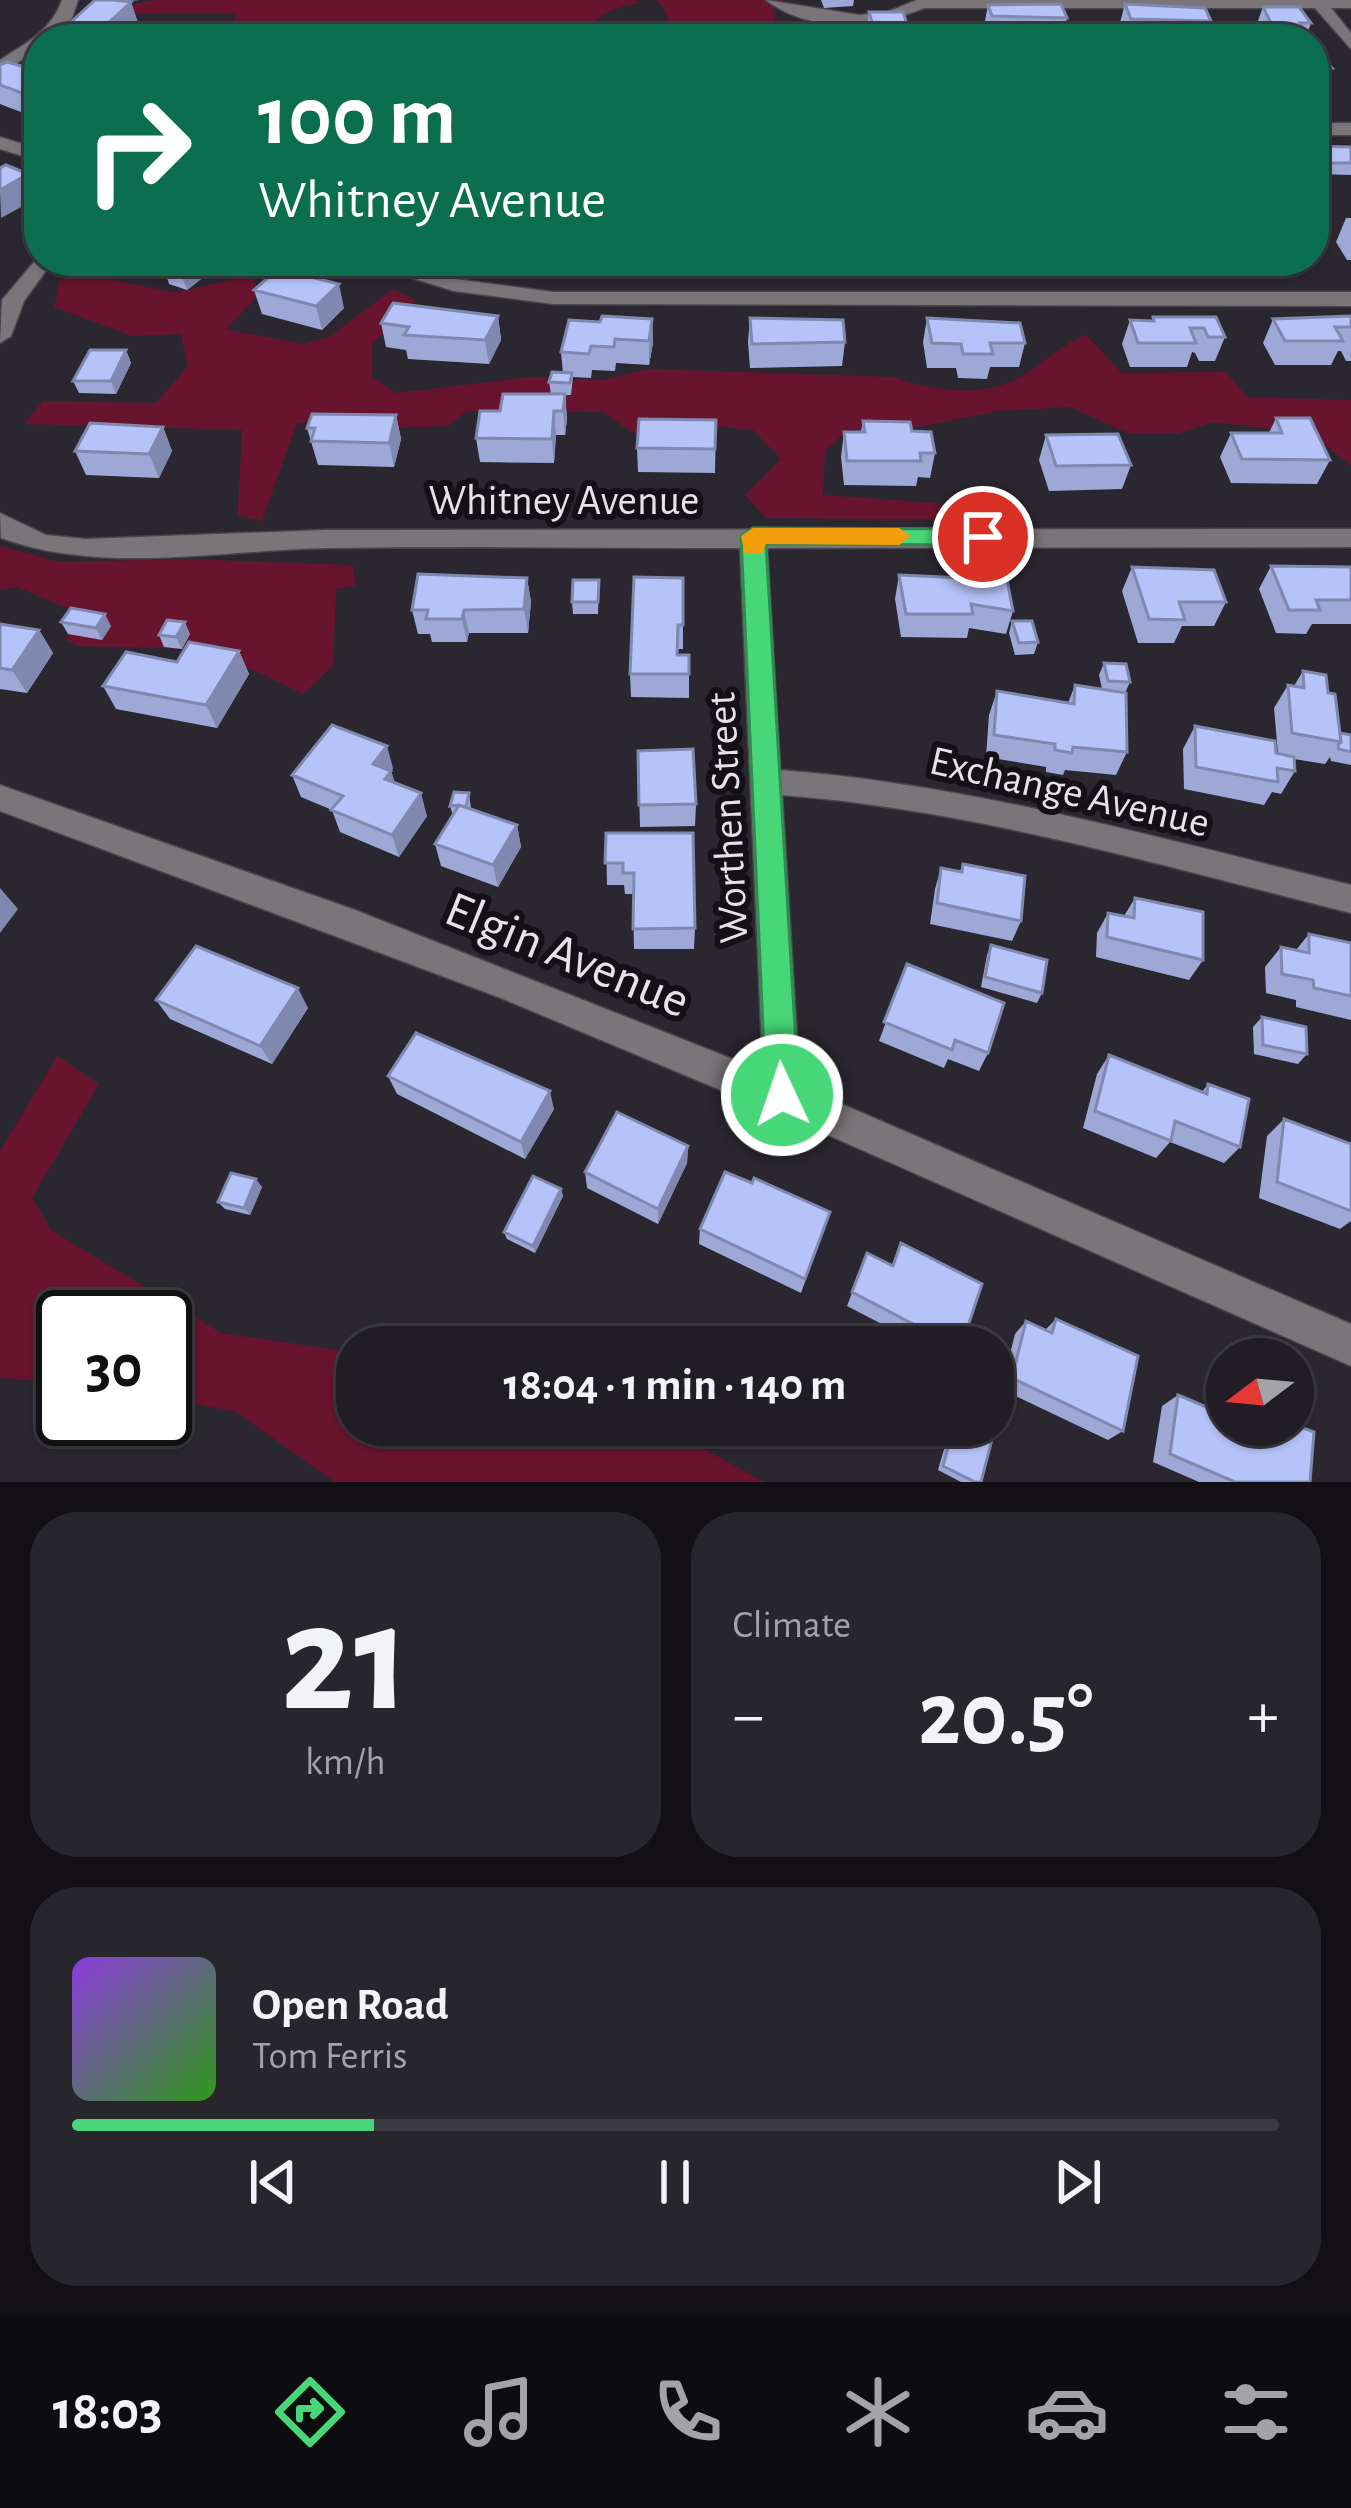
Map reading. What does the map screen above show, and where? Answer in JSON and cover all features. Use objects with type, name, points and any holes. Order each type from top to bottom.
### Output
[{"type":"street","points":[[774,0],[820,16],[854,19],[888,17],[925,3],[1351,3]]},
{"type":"street","points":[[1319,2],[1351,44]]},
{"type":"street","points":[[0,336],[13,300],[32,276]]},
{"type":"street","points":[[421,276],[554,298],[1351,299]]},
{"type":"street","name":"Whitney Avenue","points":[[0,522],[10,532],[44,544],[85,548],[326,539],[1351,538]]},
{"type":"street","name":"Worthen Street","points":[[753,536],[782,1095]]},
{"type":"street","name":"Exchange Avenue","points":[[766,781],[880,790],[1351,899]]},
{"type":"street","name":"Elgin Avenue","points":[[0,797],[446,957],[782,1095],[1351,1346]]},
{"type":"shaded area","points":[[154,0],[639,3],[614,9],[594,24],[234,24],[235,13],[87,14]]},
{"type":"shaded area","points":[[656,0],[784,0],[774,10],[776,24],[669,24]]},
{"type":"shaded area","points":[[64,276],[95,276],[176,293],[250,276],[261,292],[226,329],[302,344],[329,337],[393,289],[416,300],[372,344],[372,377],[396,393],[530,377],[604,380],[648,369],[892,377],[933,388],[977,390],[1016,379],[1086,335],[1122,373],[1226,372],[1247,397],[1351,400],[1351,466],[1312,434],[1213,422],[1178,434],[1128,433],[1070,407],[997,411],[894,432],[850,429],[825,450],[823,495],[1021,509],[1025,520],[766,518],[745,495],[781,459],[753,430],[688,424],[673,438],[636,435],[603,412],[467,411],[447,426],[374,429],[357,421],[297,423],[262,521],[238,515],[242,430],[24,424],[43,401],[156,403],[188,366],[181,334],[132,336],[54,307]]},
{"type":"shaded area","points":[[0,546],[59,562],[184,559],[352,565],[356,585],[336,589],[333,666],[303,694],[209,649],[77,646],[66,640],[75,612],[17,587],[0,590]]},
{"type":"shaded area","points":[[57,1056],[99,1084],[32,1198],[52,1231],[150,1290],[36,1290],[36,1381],[0,1378],[0,1151]]},
{"type":"shaded area","points":[[192,1315],[221,1333],[336,1350],[336,1446],[698,1446],[765,1482],[335,1482],[236,1412],[192,1403]]},
{"type":"building","points":[[95,0],[131,2],[107,24],[71,22]]},
{"type":"building","points":[[1061,4],[1067,18],[992,16],[988,5]]},
{"type":"building","points":[[1125,4],[1205,8],[1211,21],[1131,19]]},
{"type":"building","points":[[1263,7],[1299,7],[1311,23],[1301,24],[1272,24]]},
{"type":"building","points":[[869,12],[903,12],[907,24],[872,24]]},
{"type":"building","points":[[0,65],[24,67],[24,94],[0,85]]},
{"type":"building","points":[[1329,146],[1351,147],[1351,163],[1329,163]]},
{"type":"building","points":[[6,165],[24,176],[0,190],[0,168]]},
{"type":"building","points":[[270,276],[306,276],[339,284],[316,306],[254,290]]},
{"type":"building","points":[[393,303],[498,316],[485,340],[404,335],[409,327],[381,323]]},
{"type":"building","points":[[602,316],[652,319],[649,341],[615,339],[614,347],[591,346],[589,354],[561,352],[569,320],[600,322]]},
{"type":"building","points":[[1351,316],[1351,327],[1335,327],[1343,341],[1285,341],[1273,319]]},
{"type":"building","points":[[1153,317],[1216,317],[1225,337],[1208,337],[1204,328],[1190,328],[1196,343],[1138,343],[1130,320],[1154,321]]},
{"type":"building","points":[[750,318],[843,320],[845,342],[752,344]]},
{"type":"building","points":[[927,318],[1020,323],[1025,343],[990,343],[993,354],[963,354],[961,344],[932,343]]},
{"type":"building","points":[[90,350],[126,350],[111,381],[73,381]]},
{"type":"building","points":[[552,372],[572,373],[570,383],[549,382]]},
{"type":"building","points":[[503,394],[565,394],[563,411],[554,411],[552,439],[476,438],[480,411],[500,411]]},
{"type":"building","points":[[312,414],[396,415],[389,443],[311,441],[315,428],[307,428]]},
{"type":"building","points":[[1276,418],[1310,418],[1330,460],[1242,459],[1231,433],[1282,433]]},
{"type":"building","points":[[639,419],[716,420],[715,449],[637,448]]},
{"type":"building","points":[[863,421],[910,422],[912,431],[931,432],[935,453],[920,453],[921,461],[847,461],[844,432],[865,432]]},
{"type":"building","points":[[90,423],[163,427],[149,454],[75,451]]},
{"type":"building","points":[[1118,434],[1131,465],[1056,466],[1046,435]]},
{"type":"building","points":[[1271,566],[1351,567],[1351,600],[1316,600],[1320,610],[1289,610]]},
{"type":"building","points":[[1132,567],[1214,570],[1226,602],[1179,602],[1185,620],[1149,619]]},
{"type":"building","points":[[418,574],[527,578],[524,609],[464,610],[462,619],[426,619],[428,610],[412,610]]},
{"type":"building","points":[[899,575],[1007,580],[1013,611],[971,604],[973,614],[906,614]]},
{"type":"building","points":[[634,577],[683,578],[683,625],[678,625],[677,655],[689,655],[689,674],[630,674]]},
{"type":"building","points":[[573,580],[599,580],[598,602],[572,602]]},
{"type":"building","points":[[71,608],[105,614],[96,628],[61,622]]},
{"type":"building","points":[[167,620],[185,622],[176,637],[159,635]]},
{"type":"building","points":[[1012,621],[1032,621],[1038,642],[1019,643]]},
{"type":"building","points":[[0,624],[39,630],[12,670],[0,668]]},
{"type":"building","points":[[189,642],[239,651],[206,705],[103,686],[126,652],[177,662]]},
{"type":"building","points":[[1104,663],[1126,664],[1130,682],[1108,681]]},
{"type":"building","points":[[1303,671],[1326,675],[1328,693],[1335,694],[1341,742],[1292,733],[1288,685],[1304,688]]},
{"type":"building","points":[[1075,685],[1126,693],[1127,752],[1073,747],[1072,753],[1055,750],[1055,744],[994,735],[997,691],[1074,704]]},
{"type":"building","points":[[332,725],[387,746],[373,764],[391,771],[385,779],[421,793],[392,835],[331,810],[343,796],[292,775]]},
{"type":"building","points":[[1195,726],[1275,741],[1276,753],[1294,757],[1295,771],[1277,768],[1278,782],[1196,767]]},
{"type":"building","points":[[1340,733],[1351,735],[1351,752],[1339,749]]},
{"type":"building","points":[[693,749],[696,804],[639,805],[638,751]]},
{"type":"building","points":[[454,792],[469,793],[466,807],[450,806]]},
{"type":"building","points":[[459,805],[517,825],[493,865],[435,844]]},
{"type":"building","points":[[606,833],[693,833],[695,928],[633,929],[634,873],[623,873],[623,863],[605,863]]},
{"type":"building","points":[[963,864],[1025,876],[1021,921],[937,903],[941,868],[962,872]]},
{"type":"building","points":[[1135,898],[1203,912],[1203,960],[1107,937],[1108,913],[1134,918]]},
{"type":"building","points":[[1309,934],[1351,943],[1351,996],[1314,988],[1313,980],[1282,974],[1281,947],[1309,953]]},
{"type":"building","points":[[991,945],[1047,960],[1042,993],[985,977]]},
{"type":"building","points":[[196,946],[298,988],[260,1046],[156,1000]]},
{"type":"building","points":[[907,964],[1004,1003],[988,1053],[955,1040],[952,1050],[884,1022]]},
{"type":"building","points":[[1262,1017],[1306,1027],[1307,1054],[1263,1045]]},
{"type":"building","points":[[416,1033],[550,1091],[521,1142],[388,1076]]},
{"type":"building","points":[[1109,1055],[1207,1094],[1208,1084],[1249,1099],[1240,1147],[1175,1121],[1171,1141],[1095,1111]]},
{"type":"building","points":[[617,1112],[688,1146],[658,1209],[585,1172]]},
{"type":"building","points":[[1284,1119],[1351,1144],[1351,1211],[1277,1182]]},
{"type":"building","points":[[725,1172],[752,1183],[754,1178],[830,1212],[805,1279],[700,1229]]},
{"type":"building","points":[[231,1173],[256,1179],[244,1208],[218,1202]]},
{"type":"building","points":[[533,1176],[561,1189],[533,1246],[504,1232]]},
{"type":"building","points":[[901,1243],[982,1284],[968,1326],[917,1326],[852,1292],[867,1253],[893,1266]]},
{"type":"building","points":[[1056,1319],[1138,1356],[1123,1431],[1014,1379],[1026,1321],[1052,1333]]},
{"type":"building","points":[[1178,1395],[1206,1407],[1206,1446],[1313,1446],[1310,1482],[1235,1482],[1170,1454]]},
{"type":"building","points":[[948,1446],[990,1446],[981,1482],[943,1466]]},
{"type":"slow traffic","points":[[754,548],[753,536],[899,536]]},
{"type":"route","points":[[782,1095],[753,536],[983,537]]}]
